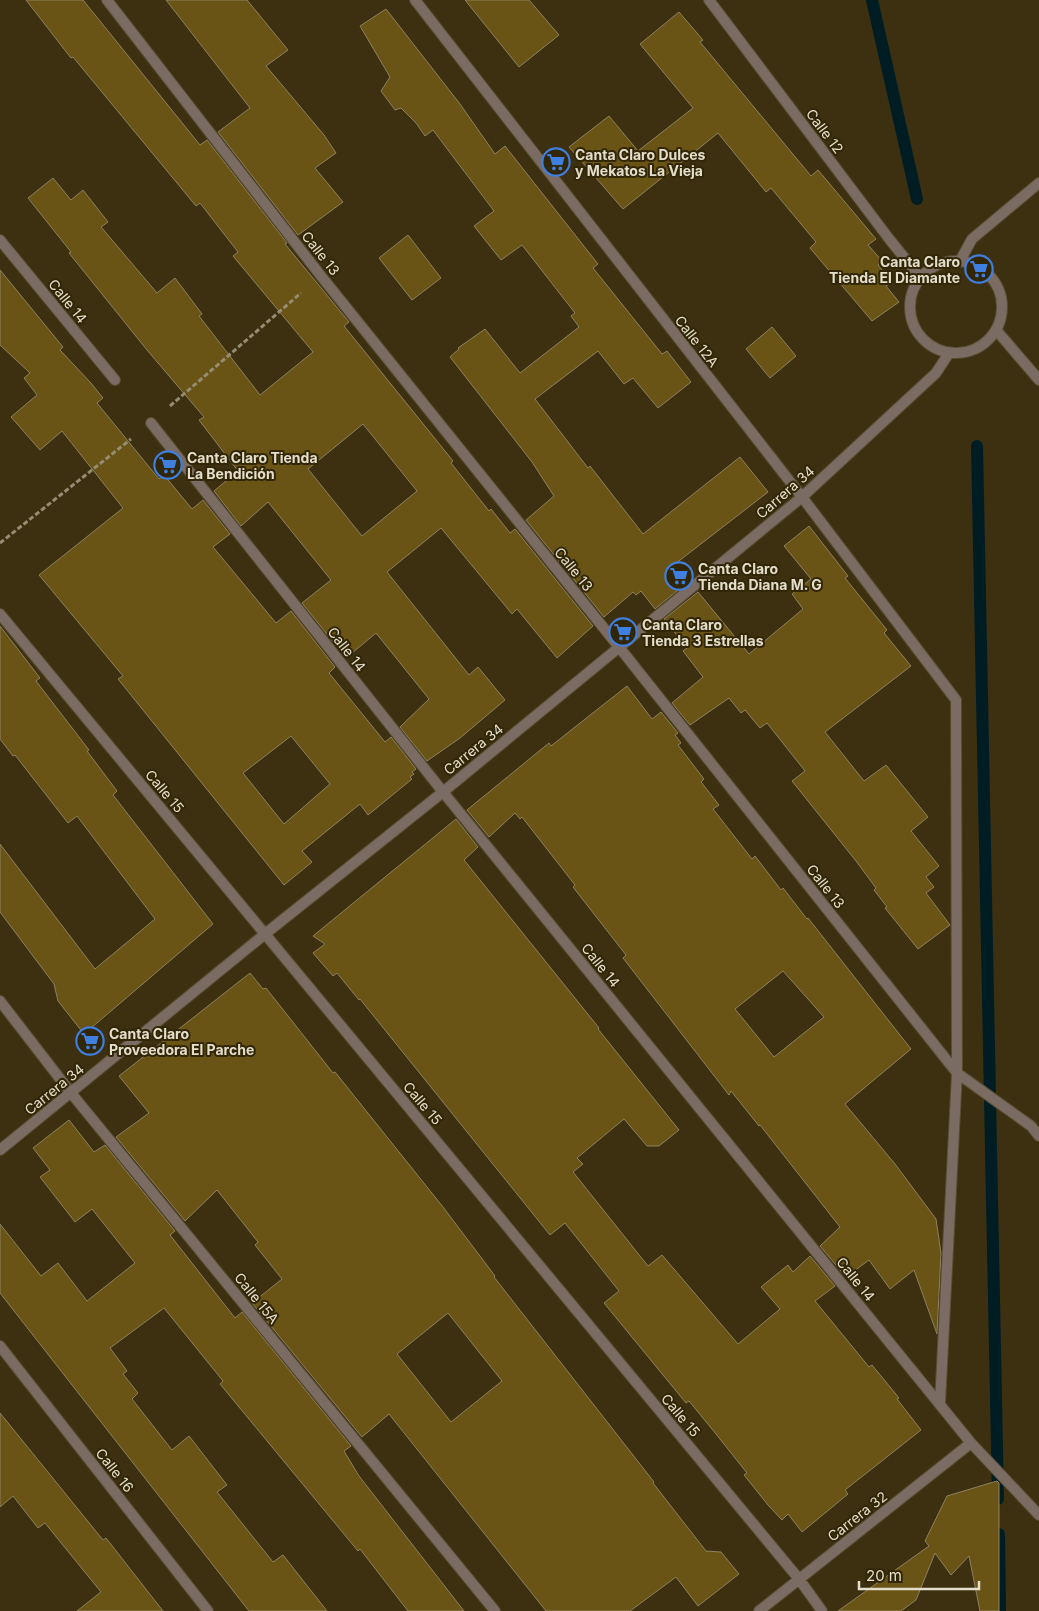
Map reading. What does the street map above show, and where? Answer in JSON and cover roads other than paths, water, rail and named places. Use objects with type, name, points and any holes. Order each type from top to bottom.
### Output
[{"type":"street","name":"Calle 13","points":[[107,0],[321,276],[619,647],[957,1073],[1031,1126],[1039,1136]]},
{"type":"street","name":"Calle 12A","points":[[415,0],[802,497],[956,700],[957,1073]]},
{"type":"street","name":"Calle 12","points":[[709,0],[920,278]]},
{"type":"street","points":[[960,260],[972,239],[1039,183]]},
{"type":"street","name":"Calle 14","points":[[0,240],[114,380]]},
{"type":"street","points":[[960,260],[982,268],[998,286],[1003,308],[997,331],[976,350],[948,353],[927,343],[912,324],[910,300],[920,278],[940,264],[960,260]]},
{"type":"street","points":[[997,331],[1039,380]]},
{"type":"street","name":"Carrera 34","points":[[0,1150],[443,792],[802,497],[936,373],[948,353]]},
{"type":"street","name":"Calle 14","points":[[151,423],[443,792],[971,1443],[1039,1515]]},
{"type":"street","name":"Calle 15","points":[[0,614],[799,1579],[822,1611]]},
{"type":"street","name":"Calle 15A","points":[[0,1001],[71,1093],[495,1611]]},
{"type":"street","points":[[940,1404],[957,1073]]},
{"type":"street","name":"Calle 16","points":[[0,1346],[208,1611]]},
{"type":"street","name":"Carrera 32","points":[[760,1611],[971,1443]]},
{"type":"waterway","points":[[872,0],[917,199]]},
{"type":"waterway","points":[[977,446],[998,1499]]},
{"type":"waterway","points":[[999,1534],[1000,1611]]},
{"type":"place","name":"Canta Claro Dulces y Mekatos La Vieja","points":[[556,162]]},
{"type":"place","name":"Canta Claro Tienda El Diamante","points":[[979,269]]},
{"type":"place","name":"Canta Claro Tienda La Bendición","points":[[168,465]]},
{"type":"place","name":"Canta Claro Tienda Diana M. G","points":[[679,576]]},
{"type":"place","name":"Canta Claro Tienda 3 Estrellas","points":[[623,632]]},
{"type":"place","name":"Canta Claro Proveedora El Parche","points":[[90,1041]]}]
